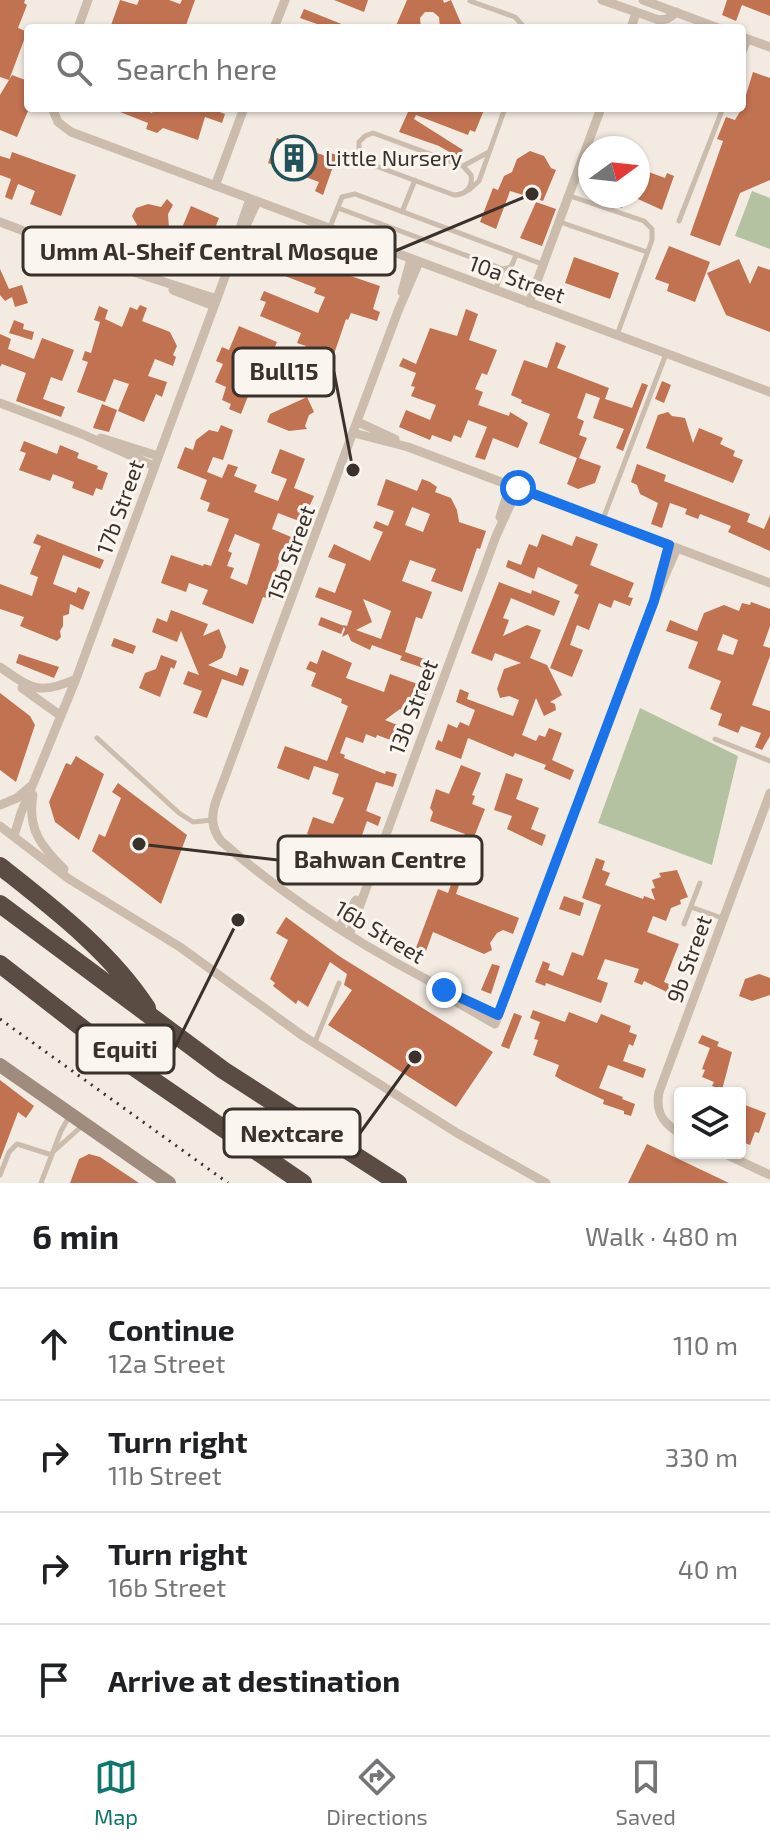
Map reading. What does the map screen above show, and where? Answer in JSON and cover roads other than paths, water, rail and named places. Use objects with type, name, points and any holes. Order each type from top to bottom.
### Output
[{"type":"highway","points":[[0,866],[108,960],[155,1021]]},
{"type":"highway","points":[[0,904],[155,1021],[281,1109],[398,1183]]},
{"type":"highway","points":[[0,964],[133,1067],[303,1183]]},
{"type":"street","points":[[79,24],[88,0]]},
{"type":"street","points":[[276,24],[285,0]]},
{"type":"street","points":[[602,0],[663,20],[677,12]]},
{"type":"street","points":[[646,0],[708,24]]},
{"type":"street","points":[[632,24],[636,13]]},
{"type":"street","points":[[746,38],[770,47]]},
{"type":"street","name":"10a Street","points":[[54,112],[58,122],[71,132],[770,392]]},
{"type":"street","points":[[215,186],[243,112]]},
{"type":"street","points":[[529,303],[600,112]]},
{"type":"street","name":"17b Street","points":[[14,836],[76,679],[254,200]]},
{"type":"street","points":[[0,222],[215,302]]},
{"type":"street","name":"15b Street","points":[[212,820],[214,807],[415,261]]},
{"type":"street","points":[[0,403],[156,461]]},
{"type":"street","points":[[356,428],[770,583]]},
{"type":"street","name":"13b Street","points":[[349,935],[514,487]]},
{"type":"street","name":"16b Street","points":[[212,820],[218,836],[226,845],[339,928],[497,1020],[673,547]]},
{"type":"street","points":[[0,669],[34,688],[51,689],[76,679]]},
{"type":"street","points":[[0,669],[61,716]]},
{"type":"street","points":[[0,805],[17,798],[36,780]]},
{"type":"street","name":"17b Street","points":[[36,780],[31,814],[35,835],[43,848],[82,887]]},
{"type":"street","name":"9b Street","points":[[674,1128],[661,1117],[657,1098],[770,793]]},
{"type":"street","points":[[0,826],[82,887],[180,947],[314,1043],[457,1133],[546,1183]]},
{"type":"street","name":"13b Street","points":[[339,928],[363,891]]},
{"type":"street","points":[[0,1065],[169,1183]]},
{"type":"street","points":[[736,1159],[770,1175]]},
{"type":"lane","points":[[470,1],[481,2],[515,17],[521,24]]},
{"type":"lane","points":[[468,191],[472,179],[463,166],[378,134],[369,134],[361,139],[358,151],[365,162],[454,195],[468,191],[479,181],[504,112]]},
{"type":"lane","points":[[679,221],[721,112]]},
{"type":"lane","points":[[463,166],[477,161],[490,151]]},
{"type":"lane","points":[[402,212],[415,180]]},
{"type":"lane","points":[[329,228],[342,197],[352,194],[543,264]]},
{"type":"lane","points":[[569,195],[648,223],[653,233],[616,336]]},
{"type":"lane","points":[[338,208],[503,269],[511,267],[516,255]]},
{"type":"lane","points":[[559,222],[647,252]]},
{"type":"lane","points":[[495,291],[503,269]]},
{"type":"lane","points":[[602,520],[666,354]]},
{"type":"lane","points":[[97,738],[179,813],[193,822],[212,820]]},
{"type":"lane","points":[[715,739],[770,761]]},
{"type":"lane","points":[[684,924],[700,883]]},
{"type":"lane","points":[[691,907],[723,918]]},
{"type":"lane","points":[[314,1043],[339,983]]},
{"type":"lane","points":[[52,1153],[75,1134],[77,1119]]},
{"type":"lane","points":[[41,1183],[52,1153],[77,1119]]},
{"type":"lane","points":[[0,1175],[9,1152],[17,1144],[52,1153]]},
{"type":"railway","points":[[0,1019],[228,1183]]},
{"type":"place","name":"Little Nursery","points":[[294,158]]},
{"type":"place","name":"Umm Al-Sheif Central Mosque","points":[[532,194]]},
{"type":"place","name":"Bull15","points":[[353,470]]},
{"type":"place","name":"Bahwan Centre","points":[[139,844]]},
{"type":"place","name":"Equiti","points":[[238,920]]},
{"type":"place","name":"Nextcare","points":[[415,1057]]}]
